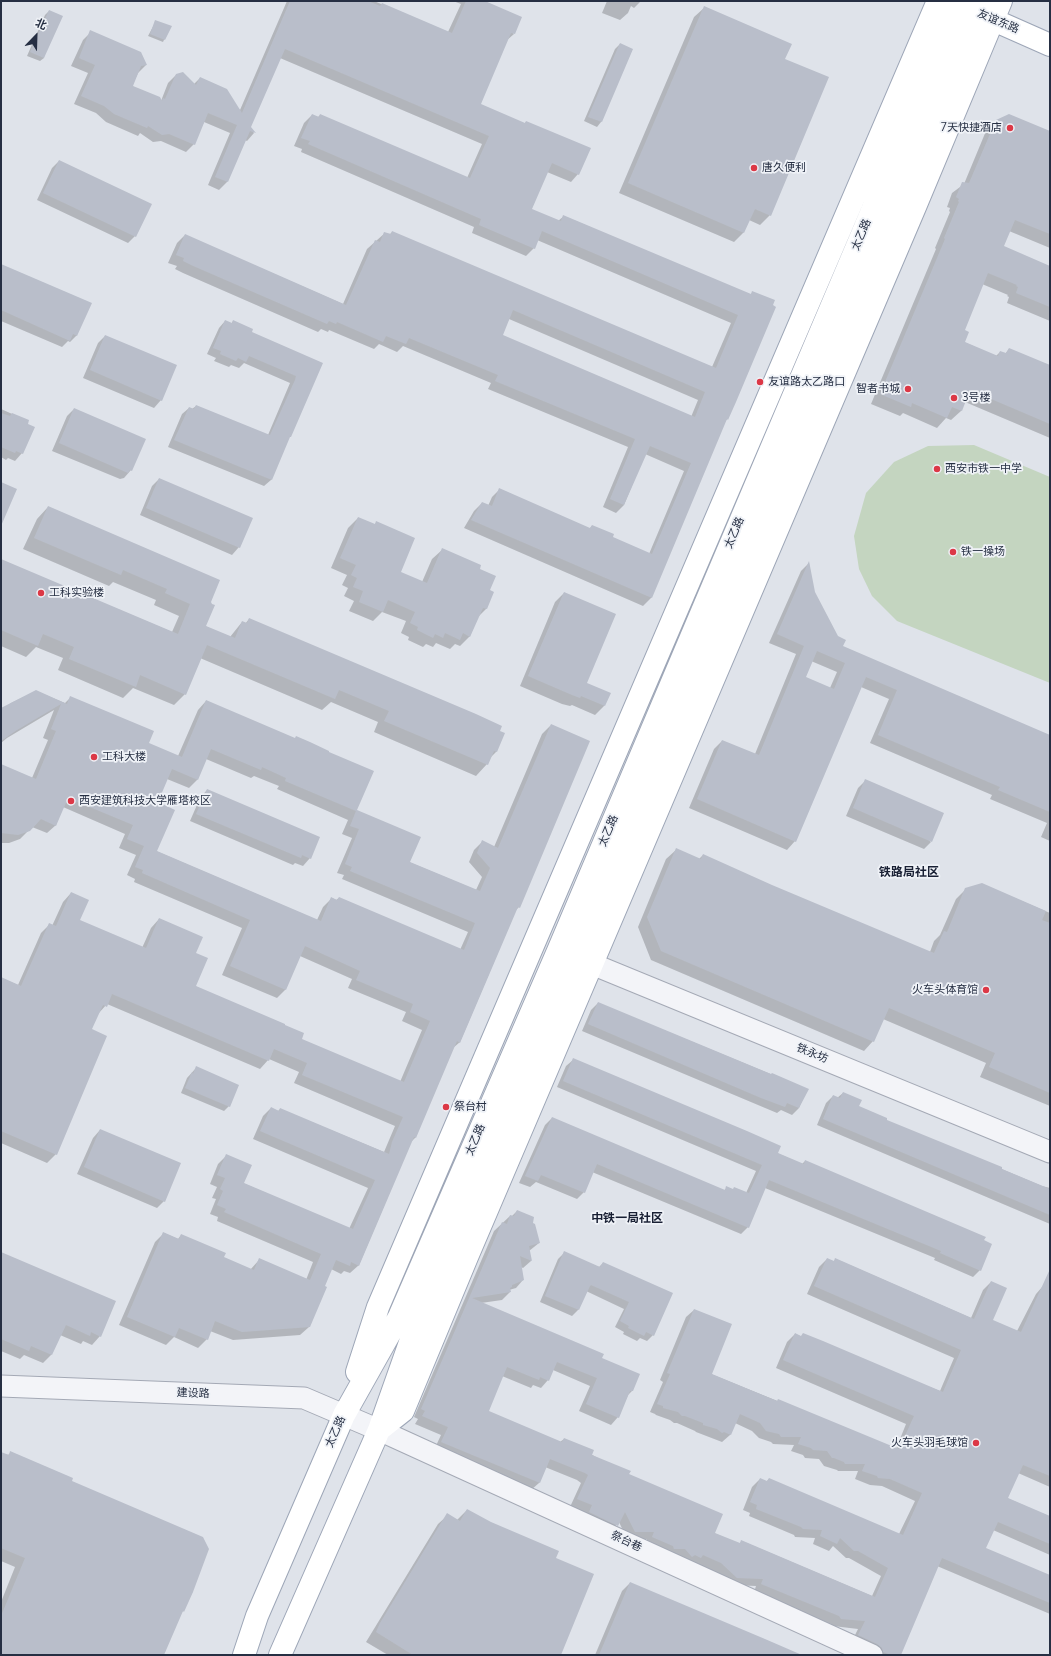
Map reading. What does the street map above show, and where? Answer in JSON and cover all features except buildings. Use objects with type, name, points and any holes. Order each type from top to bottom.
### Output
[{"type":"main road","points":[[344,1415],[378,1307],[938,1]]},
{"type":"main road","name":"太乙路","points":[[244,1655],[258,1616],[344,1415],[402,1310],[558,951],[974,6]]},
{"type":"main road","name":"太乙路","points":[[281,1654],[379,1430],[413,1334],[583,961],[974,6]]},
{"type":"main road","name":"友谊东路","points":[[974,6],[1050,45]]},
{"type":"street","name":"铁永坊","points":[[583,961],[1050,1152]]},
{"type":"street","name":"建设路","points":[[1,1386],[304,1398],[379,1430]]},
{"type":"street","name":"祭台巷","points":[[379,1430],[872,1655]]},
{"type":"green space","name":"铁一操场","points":[[974,445],[1050,477],[1050,683],[897,621],[872,596],[859,569],[854,536],[866,493],[894,462],[928,446]]},
{"type":"place","name":"7天快捷酒店","points":[[1010,128]]},
{"type":"place","name":"唐久便利","points":[[754,168]]},
{"type":"place","name":"友谊路太乙路口","points":[[760,382]]},
{"type":"place","name":"智者书城","points":[[908,389]]},
{"type":"place","name":"3号楼","points":[[954,398]]},
{"type":"place","name":"西安市铁一中学","points":[[937,469]]},
{"type":"place","name":"铁一操场","points":[[953,552]]},
{"type":"place","name":"工科实验楼","points":[[41,593]]},
{"type":"place","name":"工科大楼","points":[[94,757]]},
{"type":"place","name":"西安建筑科技大学雁塔校区","points":[[71,801]]},
{"type":"place","name":"火车头体育馆","points":[[986,990]]},
{"type":"place","name":"祭台村","points":[[446,1107]]},
{"type":"place","name":"火车头羽毛球馆","points":[[976,1443]]},
{"type":"district","name":"铁路局社区","points":[[909,873]]},
{"type":"district","name":"中铁一局社区","points":[[627,1219]]}]
